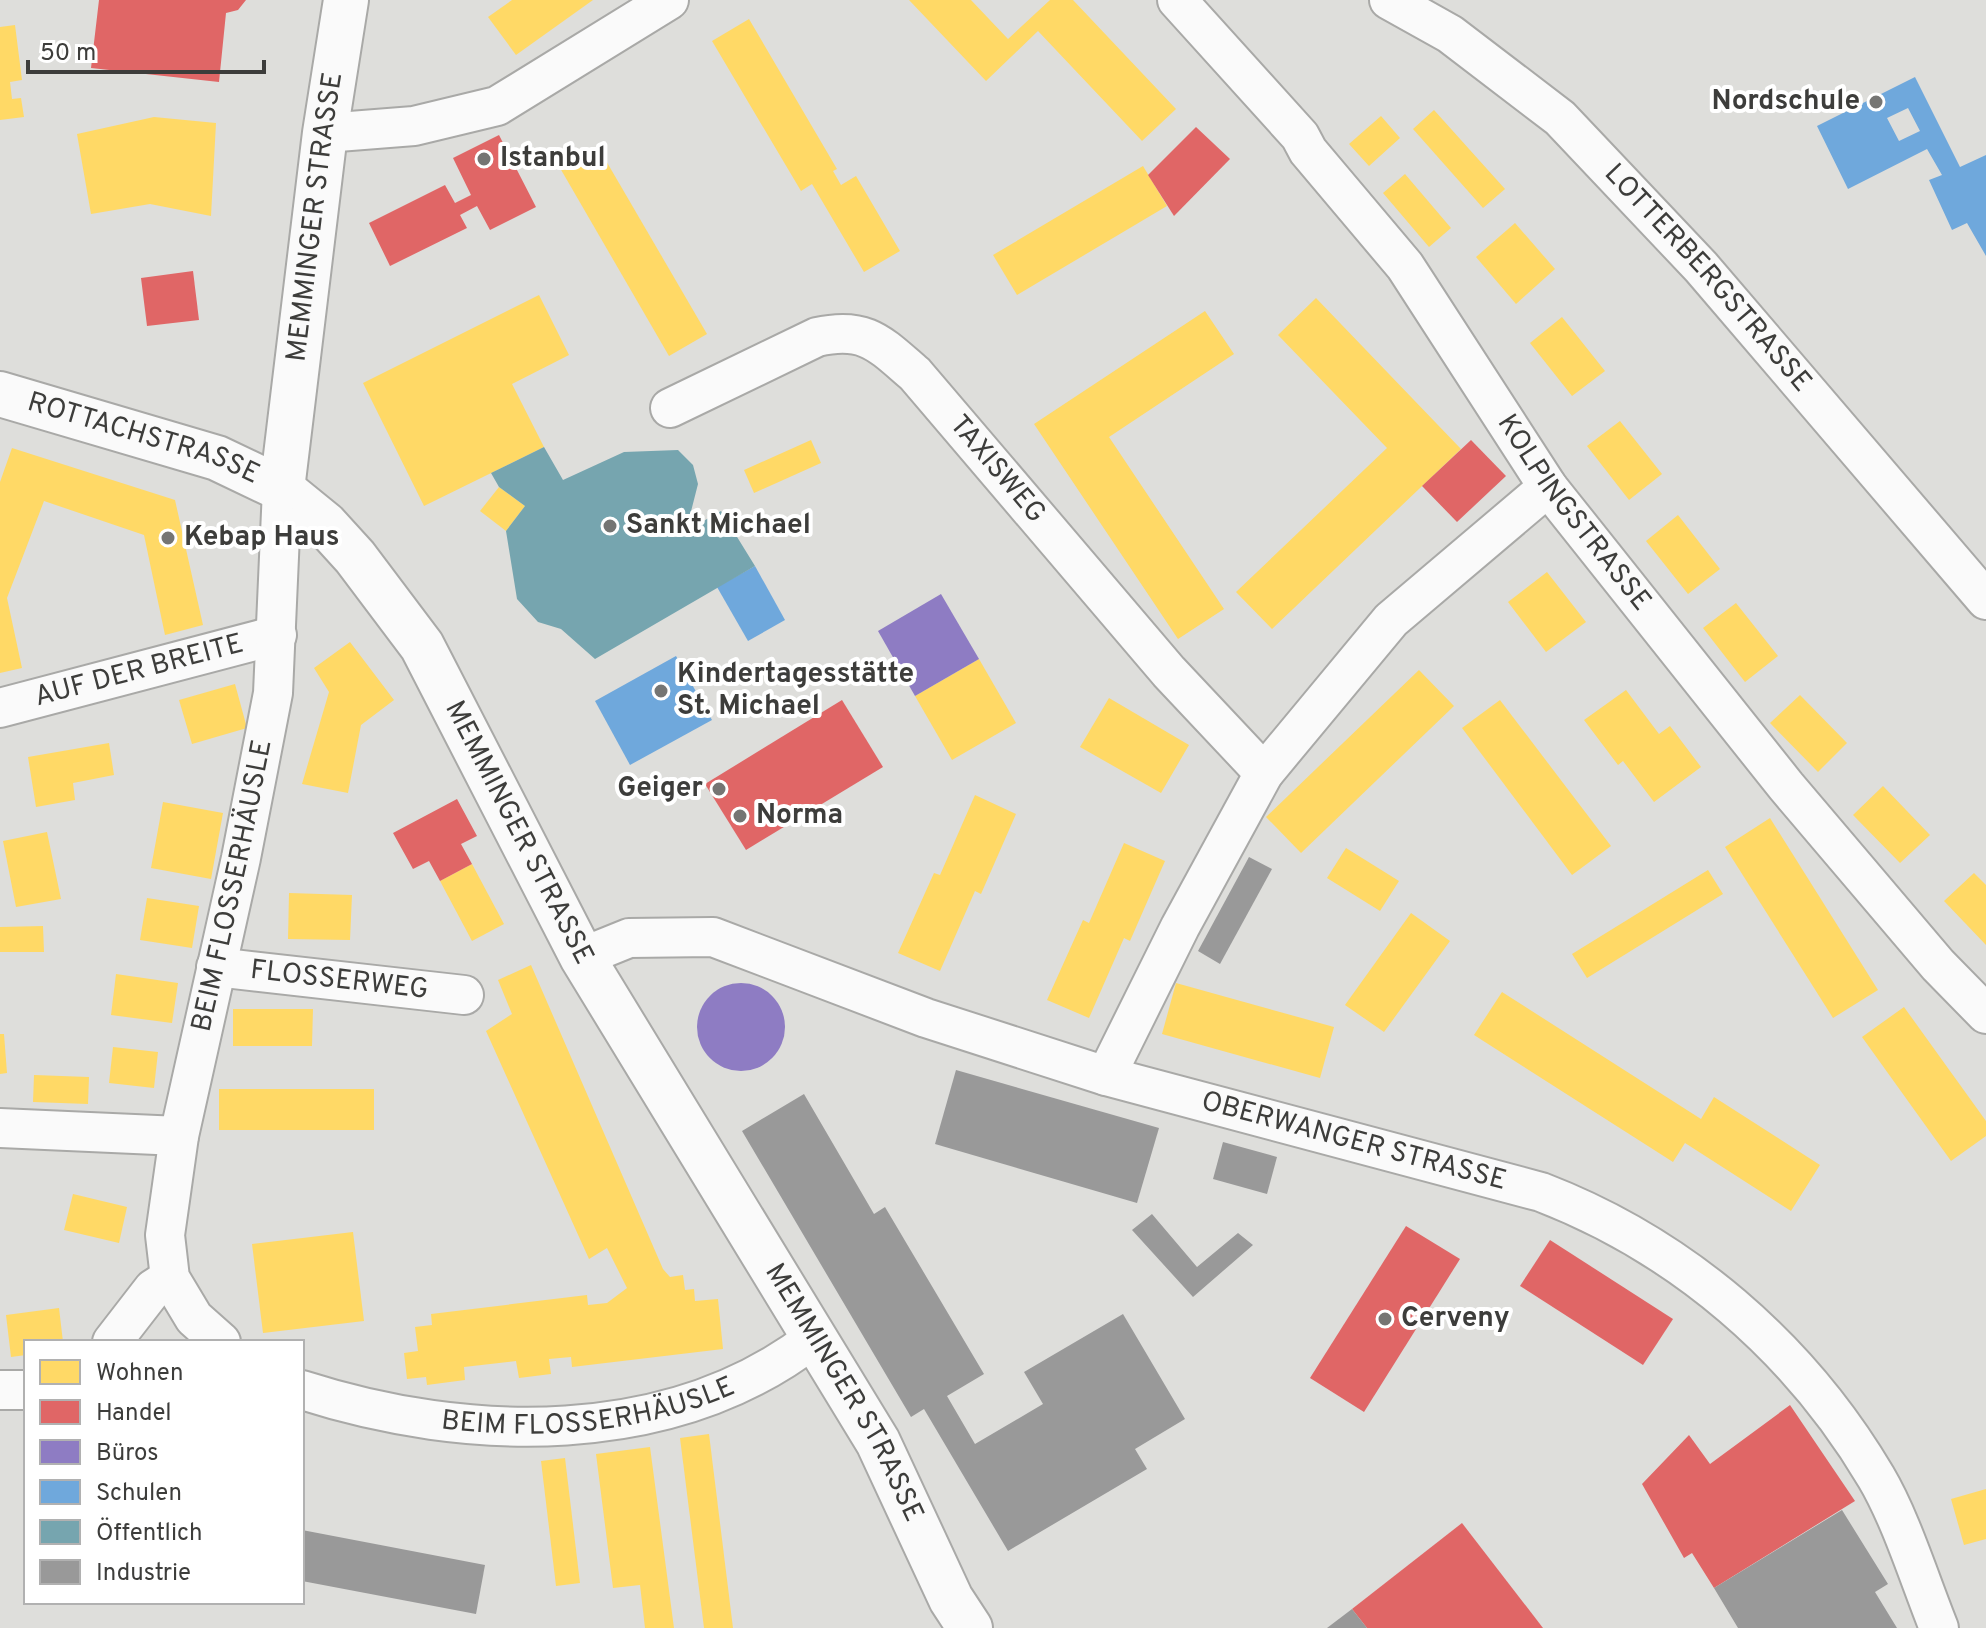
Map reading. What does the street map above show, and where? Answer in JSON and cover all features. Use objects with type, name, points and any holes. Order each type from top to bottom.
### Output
[{"type":"main road","name":"MEMMINGER STRASSE","points":[[346,0],[325,133],[282,489],[325,524],[355,557],[422,646],[582,957],[878,1442],[951,1599],[970,1628]]},
{"type":"main road","name":"ROTTACHSTRASSE","points":[[0,394],[217,458],[282,489]]},
{"type":"street","points":[[325,133],[414,126],[497,106],[669,0]]},
{"type":"street","name":"KOLPINGSTRASSE","points":[[1177,0],[1300,136],[1308,151],[1405,266],[1548,487],[1786,786],[1938,965],[1986,1014]]},
{"type":"street","name":"LOTTERBERGSTRASSE","points":[[1389,0],[1450,34],[1560,118],[1701,267],[1986,600]]},
{"type":"street","name":"TAXISWEG","points":[[670,408],[817,337],[841,331],[872,337],[915,374],[1160,660],[1264,773]]},
{"type":"street","points":[[1106,1076],[1180,927],[1264,773],[1391,620],[1548,487]]},
{"type":"street","name":"BEIM FLOSSERHÄUSLE","points":[[219,1340],[194,1318],[170,1278],[165,1235],[179,1136],[273,693],[282,489]]},
{"type":"street","name":"AUF DER BREITE","points":[[0,708],[277,635]]},
{"type":"street","name":"OBERWANGER STRASSE","points":[[582,957],[629,938],[713,937],[926,1018],[1106,1076],[1541,1192],[1588,1210],[1652,1246],[1750,1319],[1837,1419],[1878,1479],[1939,1628]]},
{"type":"street","name":"FLOSSERWEG","points":[[216,967],[464,995]]},
{"type":"street","points":[[0,1128],[179,1136]]},
{"type":"street","points":[[114,1340],[153,1289],[170,1278]]},
{"type":"street","name":"BEIM FLOSSERHÄUSLE","points":[[304,1391],[384,1412],[508,1426],[581,1425],[664,1413],[780,1364],[814,1338]]},
{"type":"street","points":[[0,1390],[24,1390]]},
{"type":"building: Wohnen","points":[[512,0],[593,0],[516,55],[488,17]]},
{"type":"building: Wohnen","points":[[909,0],[971,0],[1008,39],[1050,0],[1073,0],[1176,109],[1142,141],[1038,31],[986,81]]},
{"type":"building: Wohnen","points":[[749,19],[837,169],[833,171],[841,185],[856,176],[900,251],[864,272],[812,184],[801,191],[712,41]]},
{"type":"building: Wohnen","points":[[15,25],[22,80],[10,82],[12,99],[21,98],[24,117],[0,120],[0,27]]},
{"type":"building: Wohnen","points":[[1434,110],[1505,189],[1483,208],[1413,129]]},
{"type":"building: Wohnen","points":[[1381,116],[1400,138],[1369,166],[1349,144]]},
{"type":"building: Wohnen","points":[[154,117],[216,123],[211,216],[150,204],[91,214],[77,134]]},
{"type":"building: Wohnen","points":[[598,147],[707,334],[669,356],[560,168]]},
{"type":"building: Wohnen","points":[[1143,166],[1167,206],[1017,295],[993,255]]},
{"type":"building: Wohnen","points":[[1405,174],[1451,228],[1429,247],[1383,193]]},
{"type":"building: Wohnen","points":[[1515,223],[1555,269],[1516,304],[1476,257]]},
{"type":"building: Wohnen","points":[[539,295],[569,355],[512,384],[544,447],[424,506],[363,383]]},
{"type":"building: Wohnen","points":[[1316,298],[1461,449],[1272,629],[1236,592],[1387,448],[1278,335]]},
{"type":"building: Wohnen","points":[[1205,311],[1234,354],[1109,437],[1224,609],[1178,639],[1034,424]]},
{"type":"building: Wohnen","points":[[1562,317],[1605,371],[1572,396],[1530,343]]},
{"type":"building: Wohnen","points":[[1620,421],[1662,474],[1629,500],[1587,446]]},
{"type":"building: Wohnen","points":[[811,440],[821,463],[754,493],[744,470]]},
{"type":"building: Wohnen","points":[[12,448],[175,500],[203,625],[165,635],[144,535],[44,501],[7,598],[22,668],[0,673],[0,482]]},
{"type":"building: Wohnen","points":[[499,487],[525,506],[506,531],[480,511]]},
{"type":"building: Wohnen","points":[[1678,515],[1720,569],[1688,594],[1646,541]]},
{"type":"building: Wohnen","points":[[1547,572],[1586,622],[1546,652],[1508,602]]},
{"type":"building: Wohnen","points":[[1736,603],[1778,656],[1745,682],[1703,628]]},
{"type":"building: Wohnen","points":[[350,642],[394,700],[361,725],[348,793],[302,784],[329,692],[314,668]]},
{"type":"building: Wohnen","points":[[979,659],[1016,723],[952,760],[915,696]]},
{"type":"building: Wohnen","points":[[1419,670],[1454,706],[1301,853],[1266,817]]},
{"type":"building: Wohnen","points":[[235,684],[247,728],[192,744],[179,700]]},
{"type":"building: Wohnen","points":[[1626,690],[1659,734],[1670,726],[1701,767],[1654,802],[1623,761],[1618,765],[1584,720]]},
{"type":"building: Wohnen","points":[[1800,695],[1847,743],[1818,772],[1770,723]]},
{"type":"building: Wohnen","points":[[1109,698],[1189,745],[1161,793],[1080,747]]},
{"type":"building: Wohnen","points":[[1500,700],[1611,846],[1572,875],[1462,728]]},
{"type":"building: Wohnen","points":[[109,743],[114,775],[73,783],[75,800],[36,807],[28,757]]},
{"type":"building: Wohnen","points":[[1883,786],[1930,835],[1900,863],[1853,815]]},
{"type":"building: Wohnen","points":[[975,795],[1016,814],[981,894],[975,891],[940,971],[898,953],[934,873],[940,875]]},
{"type":"building: Wohnen","points":[[163,802],[223,813],[211,879],[151,868]]},
{"type":"building: Wohnen","points":[[1770,818],[1878,990],[1833,1018],[1725,847]]},
{"type":"building: Wohnen","points":[[47,832],[61,899],[16,907],[3,841]]},
{"type":"building: Wohnen","points":[[1124,843],[1165,861],[1130,941],[1124,938],[1089,1018],[1047,1000],[1083,920],[1089,923]]},
{"type":"building: Wohnen","points":[[1346,848],[1399,881],[1380,911],[1327,878]]},
{"type":"building: Wohnen","points":[[472,864],[504,924],[472,941],[440,881]]},
{"type":"building: Wohnen","points":[[1708,870],[1723,894],[1587,978],[1572,954]]},
{"type":"building: Wohnen","points":[[1974,873],[1986,885],[1986,945],[1944,901]]},
{"type":"building: Wohnen","points":[[289,893],[352,895],[350,940],[288,939]]},
{"type":"building: Wohnen","points":[[147,898],[199,906],[192,948],[140,940]]},
{"type":"building: Wohnen","points":[[1411,913],[1450,941],[1384,1032],[1345,1005]]},
{"type":"building: Wohnen","points":[[43,926],[44,952],[0,952],[0,927]]},
{"type":"building: Wohnen","points":[[531,965],[663,1269],[670,1277],[683,1275],[685,1290],[694,1289],[695,1301],[718,1299],[723,1349],[572,1367],[571,1357],[549,1359],[551,1374],[519,1378],[516,1361],[464,1367],[465,1380],[427,1385],[426,1377],[407,1379],[404,1353],[418,1351],[415,1327],[432,1325],[431,1314],[587,1295],[588,1305],[607,1303],[627,1288],[607,1248],[589,1259],[486,1031],[512,1014],[498,980]]},
{"type":"building: Wohnen","points":[[116,974],[178,983],[172,1023],[111,1015]]},
{"type":"building: Wohnen","points":[[1176,983],[1334,1027],[1320,1078],[1162,1034]]},
{"type":"building: Wohnen","points":[[1502,992],[1701,1119],[1714,1097],[1820,1165],[1791,1211],[1685,1143],[1673,1162],[1474,1035]]},
{"type":"building: Wohnen","points":[[1904,1007],[1986,1121],[1986,1136],[1951,1161],[1862,1037]]},
{"type":"building: Wohnen","points":[[233,1009],[313,1009],[312,1046],[233,1046]]},
{"type":"building: Wohnen","points":[[0,1034],[4,1034],[7,1073],[0,1074]]},
{"type":"building: Wohnen","points":[[113,1047],[158,1052],[154,1088],[109,1083]]},
{"type":"building: Wohnen","points":[[34,1075],[89,1077],[88,1104],[33,1102]]},
{"type":"building: Wohnen","points":[[219,1089],[374,1089],[374,1130],[219,1130]]},
{"type":"building: Wohnen","points":[[73,1194],[127,1207],[119,1243],[64,1230]]},
{"type":"building: Wohnen","points":[[353,1232],[364,1321],[263,1333],[252,1244]]},
{"type":"building: Wohnen","points":[[59,1308],[63,1340],[24,1340],[24,1355],[11,1357],[6,1315]]},
{"type":"building: Wohnen","points":[[709,1434],[733,1628],[704,1628],[680,1438]]},
{"type":"building: Wohnen","points":[[650,1447],[674,1628],[645,1628],[640,1585],[613,1588],[596,1454]]},
{"type":"building: Wohnen","points":[[565,1458],[580,1583],[556,1586],[541,1461]]},
{"type":"building: Wohnen","points":[[1986,1489],[1986,1539],[1964,1545],[1951,1499]]},
{"type":"building: Handel","points":[[99,0],[246,0],[238,10],[226,13],[219,82],[91,68]]},
{"type":"building: Handel","points":[[1196,127],[1230,159],[1174,216],[1148,175]]},
{"type":"building: Handel","points":[[499,135],[536,207],[490,230],[477,206],[460,215],[467,228],[390,266],[369,223],[445,185],[455,203],[471,195],[453,158]]},
{"type":"building: Handel","points":[[193,271],[199,320],[147,326],[141,278]]},
{"type":"building: Handel","points":[[1471,440],[1506,476],[1457,522],[1422,486]]},
{"type":"building: Handel","points":[[842,700],[883,767],[746,850],[705,784]]},
{"type":"building: Handel","points":[[457,799],[477,836],[461,844],[472,864],[440,881],[429,861],[413,869],[393,833]]},
{"type":"building: Handel","name":"Cerveny","points":[[1406,1226],[1460,1259],[1364,1412],[1310,1378]]},
{"type":"building: Handel","points":[[1550,1240],[1673,1319],[1643,1365],[1520,1286]]},
{"type":"building: Handel","points":[[1790,1405],[1855,1501],[1714,1588],[1692,1553],[1684,1558],[1642,1484],[1689,1435],[1710,1464]]},
{"type":"building: Handel","points":[[1462,1523],[1543,1628],[1367,1628],[1352,1609]]},
{"type":"building: Büros","points":[[941,594],[979,659],[915,696],[878,631]]},
{"type":"building: Büros","points":[[741,983],[766,990],[778,1002],[785,1027],[778,1052],[766,1064],[741,1071],[716,1064],[704,1052],[697,1027],[704,1002],[716,990]]},
{"type":"building: Schulen","points":[[1915,77],[1960,167],[1986,155],[1986,256],[1967,223],[1952,230],[1929,180],[1942,175],[1927,149],[1848,189],[1817,126]],"holes":[[[1908,108],[1920,131],[1899,141],[1887,118]]]},
{"type":"building: Schulen","points":[[755,566],[785,620],[748,641],[717,587]]},
{"type":"building: Schulen","points":[[676,656],[712,720],[630,765],[595,701]]},
{"type":"building: Öffentlich","points":[[544,447],[563,480],[624,452],[678,450],[693,465],[698,484],[686,531],[721,511],[755,566],[595,659],[561,629],[538,622],[517,599],[506,531],[525,506],[499,487],[491,473]]},
{"type":"building: Industrie","points":[[1249,857],[1272,869],[1220,964],[1198,951]]},
{"type":"building: Industrie","points":[[956,1070],[1159,1128],[1137,1203],[935,1144]]},
{"type":"building: Industrie","points":[[804,1094],[874,1214],[885,1207],[984,1374],[947,1396],[975,1444],[1043,1404],[1024,1372],[1123,1314],[1185,1419],[1135,1449],[1147,1469],[1008,1551],[924,1409],[911,1417],[742,1131]]},
{"type":"building: Industrie","points":[[1223,1142],[1277,1157],[1267,1194],[1213,1179]]},
{"type":"building: Industrie","points":[[1152,1214],[1197,1267],[1238,1233],[1253,1245],[1193,1297],[1132,1230]]},
{"type":"building: Industrie","points":[[1842,1510],[1888,1584],[1875,1592],[1897,1628],[1738,1628],[1714,1588]]},
{"type":"building: Industrie","points":[[304,1530],[485,1565],[476,1614],[304,1581]]},
{"type":"building: Industrie","points":[[1352,1609],[1367,1628],[1327,1628]]},
{"type":"place","name":"Nordschule","points":[[1876,102]]},
{"type":"place","name":"Istanbul","points":[[484,159]]},
{"type":"place","name":"Sankt Michael","points":[[610,526]]},
{"type":"place","name":"Kebap Haus","points":[[168,538]]},
{"type":"place","name":"Kindertagesstätte St. Michael","points":[[661,691]]},
{"type":"place","name":"Geiger","points":[[719,789]]},
{"type":"place","name":"Norma","points":[[740,816]]},
{"type":"place","name":"Cerveny","points":[[1385,1319]]}]
